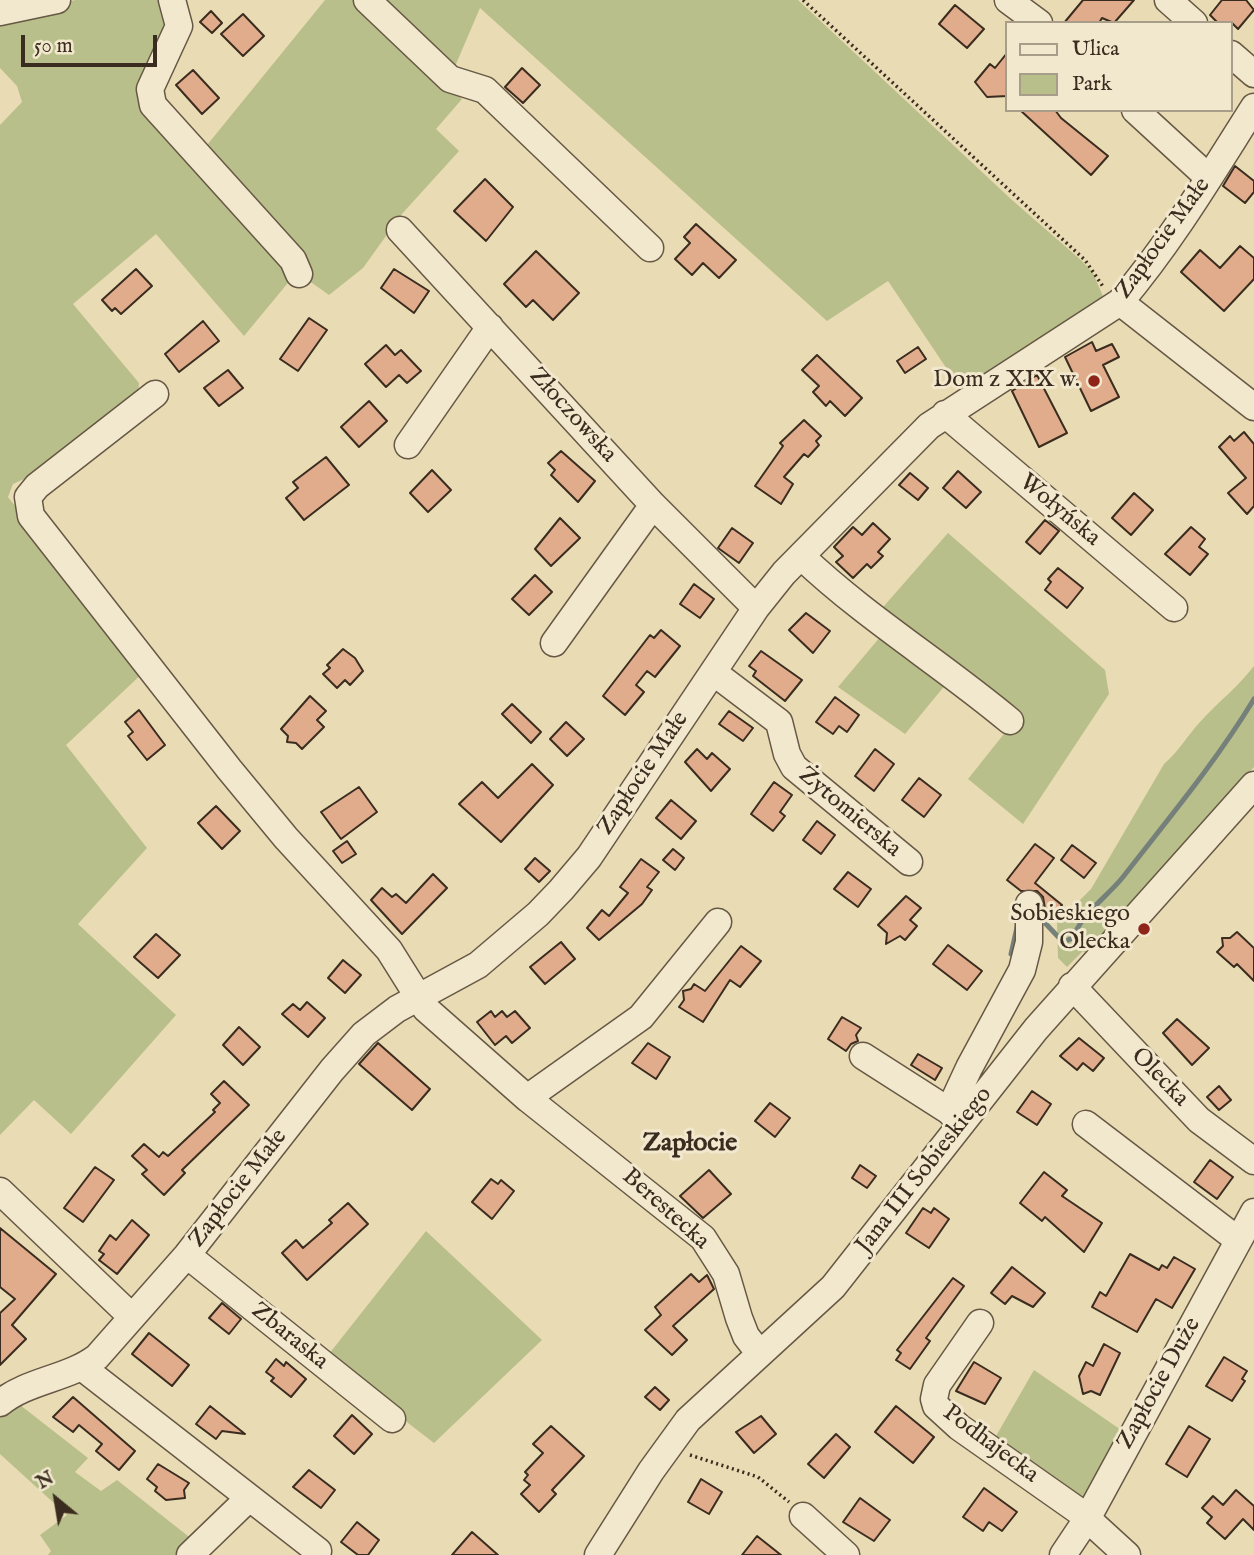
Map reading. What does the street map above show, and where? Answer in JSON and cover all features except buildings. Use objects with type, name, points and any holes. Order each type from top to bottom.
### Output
[{"type":"street","points":[[0,12],[57,0]]},
{"type":"street","points":[[172,0],[179,26],[150,89],[153,105],[293,260],[299,274]]},
{"type":"street","points":[[367,0],[450,79],[485,90],[650,248]]},
{"type":"street","points":[[1008,0],[1036,21]]},
{"type":"street","points":[[1168,0],[1192,21]]},
{"type":"street","points":[[1233,56],[1254,74]]},
{"type":"street","name":"Zapłocie Małe","points":[[0,1403],[24,1389],[83,1368],[97,1357],[187,1255],[350,1049],[381,1019],[478,965],[538,914],[589,857],[756,608],[801,556],[929,426],[1115,306],[1209,178],[1254,107]]},
{"type":"street","points":[[1137,112],[1209,178]]},
{"type":"street","name":"Złoczowska","points":[[400,230],[653,505],[756,608]]},
{"type":"street","points":[[1115,306],[1254,407]]},
{"type":"street","points":[[408,445],[490,327]]},
{"type":"street","name":"Berestecka","points":[[155,394],[37,486],[28,497],[31,516],[229,769],[286,838],[389,950],[434,1017],[527,1098],[703,1238],[726,1274],[746,1336],[760,1354]]},
{"type":"street","name":"Wołyńska","points":[[945,414],[1174,608]]},
{"type":"street","points":[[554,643],[653,505]]},
{"type":"street","points":[[801,556],[860,606],[958,677],[1010,721]]},
{"type":"street","name":"Żytomierska","points":[[713,672],[779,722],[787,754],[794,767],[909,862]]},
{"type":"street","name":"Jana III Sobieskiego","points":[[598,1555],[650,1471],[688,1420],[833,1287],[955,1118],[1254,785]]},
{"type":"street","points":[[863,1056],[955,1118],[957,1090],[1022,970],[1029,942],[1029,904]]},
{"type":"street","points":[[527,1098],[641,1017],[718,922]]},
{"type":"street","name":"Olecka","points":[[1072,986],[1199,1120],[1254,1161]]},
{"type":"street","points":[[1086,1124],[1238,1240]]},
{"type":"street","points":[[0,1191],[132,1317]]},
{"type":"street","name":"Zapłocie Duże","points":[[1063,1555],[1087,1519],[1254,1212]]},
{"type":"street","name":"Zbaraska","points":[[187,1255],[392,1419]]},
{"type":"street","name":"Podhajecka","points":[[980,1323],[937,1385],[934,1399],[936,1406],[959,1427],[1087,1519]]},
{"type":"street","points":[[83,1368],[318,1551]]},
{"type":"street","points":[[190,1555],[249,1498]]},
{"type":"street","points":[[803,1516],[846,1555]]},
{"type":"street","points":[[1087,1519],[1127,1555]]},
{"type":"path","points":[[803,0],[1085,260],[1115,306]]},
{"type":"path","points":[[687,1454],[758,1477],[803,1516]]},
{"type":"green space","points":[[75,0],[164,0],[167,36],[144,86],[292,278],[244,336],[156,234],[73,304],[139,383],[138,396],[33,475],[13,484],[8,497],[145,671],[66,745],[147,848],[78,924],[176,1015],[71,1134],[34,1100],[0,1135],[0,125],[22,102],[17,86],[0,68],[0,19]]},
{"type":"green space","points":[[325,0],[357,0],[462,99],[436,129],[459,151],[401,215],[363,268],[329,295],[305,278],[203,150]]},
{"type":"green space","points":[[375,0],[798,0],[1012,200],[1082,261],[1093,273],[1105,301],[963,393],[888,281],[827,321],[480,8],[453,71]]},
{"type":"green space","points":[[948,533],[1105,670],[1109,694],[1023,824],[968,779],[1015,720],[877,614]]},
{"type":"green space","points":[[886,630],[951,678],[905,734],[838,687]]},
{"type":"green space","points":[[1254,666],[1254,767],[1086,954],[1083,951],[1067,967],[1058,958],[1057,923],[1091,889],[1164,764]]},
{"type":"green space","points":[[426,1231],[542,1340],[434,1443],[325,1359]]},
{"type":"green space","points":[[1034,1370],[1124,1432],[1086,1502],[992,1443]]},
{"type":"green space","points":[[15,1401],[88,1458],[75,1472],[101,1491],[117,1480],[193,1540],[177,1555],[48,1555],[51,1551],[40,1535],[67,1515],[0,1454],[0,1412]]},
{"type":"waterway","points":[[1046,924],[1063,942],[1073,938],[1088,913],[1123,877],[1191,790],[1254,699]]},
{"type":"waterway","points":[[1011,954],[1018,923]]},
{"type":"place","name":"Dom z XIX w.","points":[[1094,381]]},
{"type":"place","name":"Sobieskiego Olecka","points":[[1144,929]]},
{"type":"district","name":"Zapłocie","points":[[690,1145]]}]
